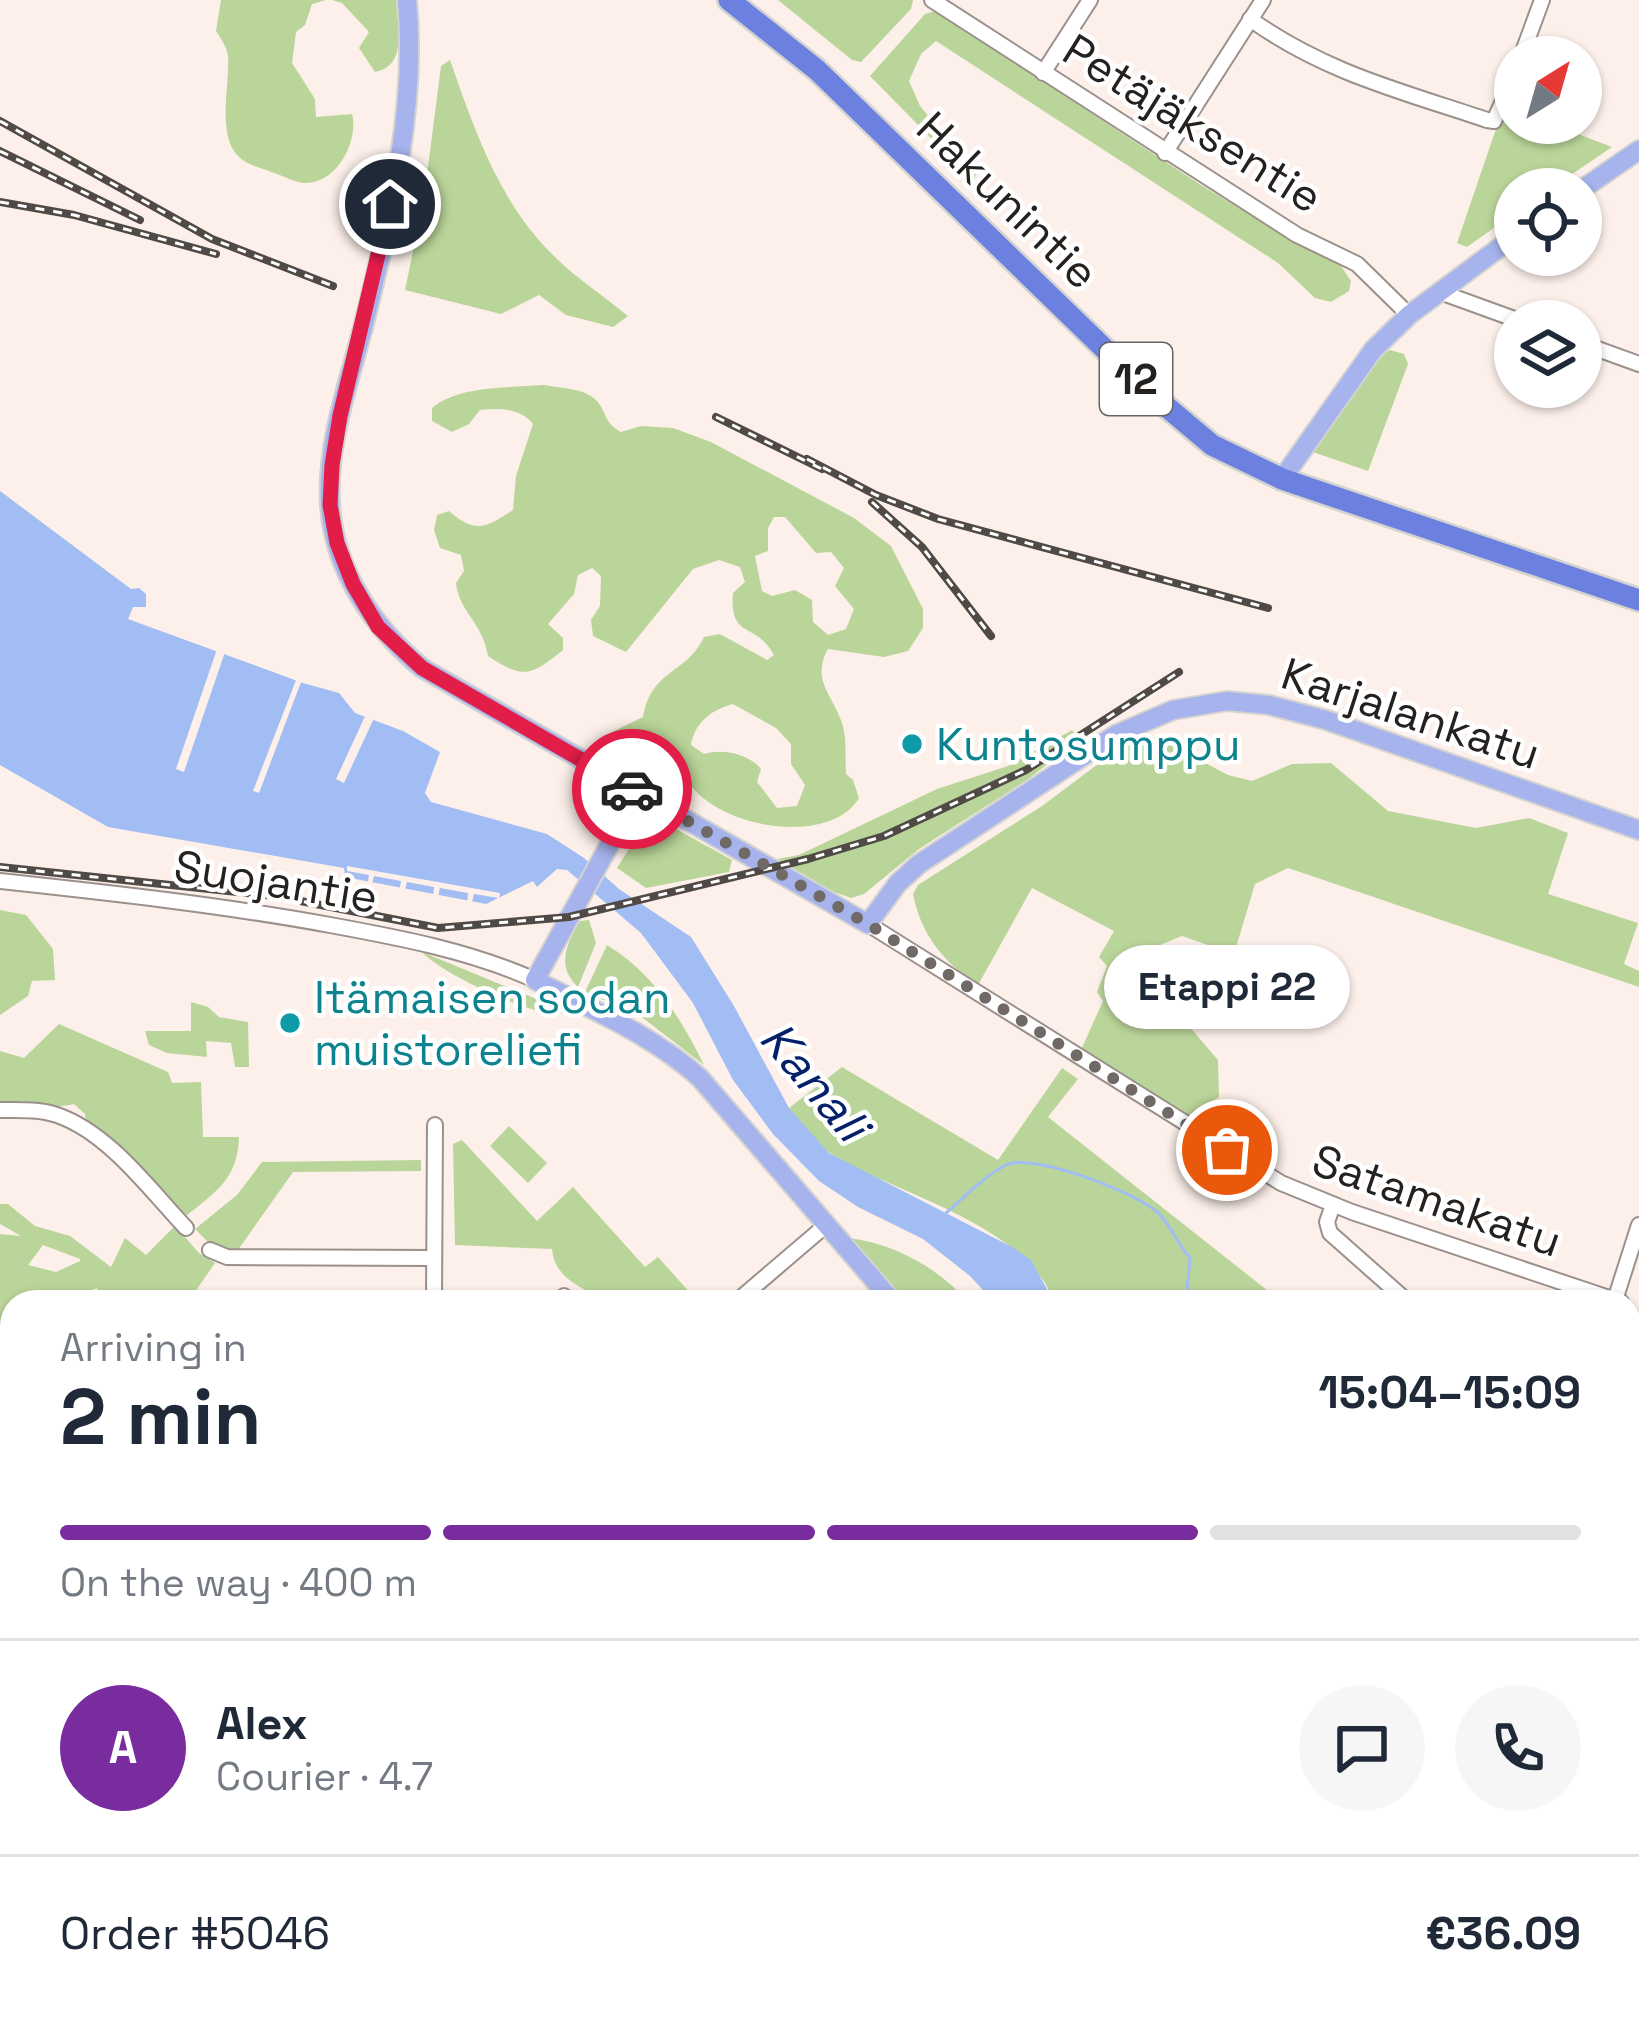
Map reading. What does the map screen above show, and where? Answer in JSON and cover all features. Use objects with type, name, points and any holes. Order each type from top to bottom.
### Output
[{"type":"highway","name":"Hakunintie","points":[[729,0],[817,70],[1185,424],[1233,458],[1282,479],[1639,600]]},
{"type":"main road","points":[[407,0],[409,96],[399,166],[340,416],[330,505],[337,543],[360,596],[378,627],[422,668],[868,924]]},
{"type":"main road","points":[[1602,175],[1639,149]]},
{"type":"main road","points":[[1282,479],[1349,379],[1409,315],[1494,251]]},
{"type":"main road","name":"Karjalankatu","points":[[868,924],[898,883],[919,864],[1117,734],[1197,704],[1227,701],[1292,709],[1639,830]]},
{"type":"main road","points":[[638,793],[535,980],[677,1057],[882,1290]]},
{"type":"street","name":"Petäjäksentie","points":[[932,0],[1297,235],[1357,264],[1409,315]]},
{"type":"street","points":[[1043,73],[1090,0]]},
{"type":"street","points":[[1165,153],[1263,0]]},
{"type":"street","points":[[1529,36],[1542,0]]},
{"type":"street","points":[[1250,19],[1332,68],[1494,121]]},
{"type":"street","points":[[1439,292],[1494,312]]},
{"type":"street","points":[[1602,351],[1639,364]]},
{"type":"street","name":"Suojantie","points":[[0,881],[240,909],[401,938],[497,963],[535,980]]},
{"type":"street","name":"Satamakatu","points":[[868,924],[1281,1183],[1586,1290]]},
{"type":"street","points":[[0,1109],[47,1113],[74,1124],[122,1161],[186,1228]]},
{"type":"street","points":[[434,1290],[435,1124]]},
{"type":"street","points":[[1333,1205],[1330,1233],[1394,1290]]},
{"type":"street","points":[[1625,1290],[1639,1225]]},
{"type":"street","points":[[750,1290],[825,1226]]},
{"type":"street","points":[[210,1250],[226,1257],[433,1258]]},
{"type":"green space","points":[[221,0],[326,0],[312,4],[305,25],[296,32],[292,63],[315,99],[316,117],[352,114],[349,148],[327,176],[306,183],[293,180],[244,161],[231,146],[226,121],[228,56],[216,31]]},
{"type":"green space","points":[[332,0],[396,0],[399,44],[392,62],[375,72],[359,48],[369,32],[342,3]]},
{"type":"green space","points":[[778,0],[913,0],[911,9],[861,62],[852,60]]},
{"type":"green space","points":[[935,11],[1201,185],[1339,263],[1351,281],[1349,291],[1331,302],[1315,298],[1278,263],[936,41],[921,54],[909,81],[920,106],[976,173],[974,182],[870,76],[925,14]]},
{"type":"green space","points":[[450,60],[479,139],[518,213],[555,257],[628,316],[613,327],[566,315],[539,295],[501,314],[405,290],[424,198],[441,66]]},
{"type":"green space","points":[[1494,135],[1494,144],[1612,147],[1581,168],[1494,168],[1494,228],[1467,247],[1457,243]]},
{"type":"green space","points":[[1390,350],[1404,354],[1408,364],[1368,471],[1313,452],[1310,448],[1375,359]]},
{"type":"green space","points":[[544,385],[591,396],[621,432],[641,426],[673,428],[711,442],[854,518],[891,546],[923,609],[923,628],[908,651],[884,657],[828,649],[823,660],[822,678],[842,723],[846,774],[859,798],[842,815],[789,827],[758,823],[705,800],[688,781],[674,750],[627,756],[613,746],[612,732],[643,717],[654,689],[688,659],[704,637],[720,634],[767,660],[774,655],[735,618],[733,593],[745,582],[740,567],[719,560],[693,569],[626,652],[593,636],[591,620],[600,606],[601,576],[592,568],[578,575],[574,594],[548,624],[563,638],[563,650],[526,672],[488,656],[458,593],[456,583],[464,571],[461,555],[440,548],[434,530],[437,515],[449,511],[466,523],[481,526],[513,510],[516,476],[533,424],[509,410],[480,410],[469,424],[452,432],[432,421],[432,408],[471,391]],"holes":[[[774,517],[785,517],[816,553],[831,552],[844,568],[835,586],[854,609],[846,629],[828,635],[813,622],[812,600],[795,590],[772,596],[762,591],[755,556],[768,551],[768,528]],[[733,704],[776,728],[791,744],[791,764],[805,785],[797,806],[777,808],[757,782],[761,769],[750,759],[727,752],[704,754],[691,745],[705,718]]]},
{"type":"green space","points":[[1072,730],[1079,740],[1027,780],[919,849],[864,894],[851,898],[834,892],[777,859],[799,855],[937,789],[1008,766]]},
{"type":"green space","points":[[1156,737],[1228,775],[1252,781],[1292,764],[1331,763],[1388,811],[1476,828],[1529,818],[1568,833],[1548,894],[1638,923],[1624,964],[1639,971],[1639,987],[1288,868],[1255,884],[1234,954],[1182,936],[1155,947],[1165,998],[1218,1060],[1219,1097],[1186,1117],[1081,1050],[1103,1001],[1097,992],[1107,966],[1099,957],[1114,931],[1032,888],[978,985],[936,947],[913,894],[918,885],[1042,806],[1130,740]]},
{"type":"green space","points":[[653,822],[669,825],[732,860],[729,872],[646,888],[617,868],[635,839]]},
{"type":"green space","points":[[0,910],[26,915],[53,949],[55,980],[32,981],[28,996],[0,1015]]},
{"type":"green space","points":[[589,920],[596,943],[578,987],[567,971],[565,955],[580,921]]},
{"type":"green space","points":[[607,945],[664,998],[704,1065],[639,1015],[585,992]]},
{"type":"green space","points":[[422,952],[568,1012],[536,1010],[491,994]]},
{"type":"green space","points":[[191,1002],[208,1007],[219,1017],[248,1022],[249,1067],[235,1067],[231,1043],[206,1041],[207,1057],[167,1053],[149,1045],[145,1031],[191,1031]]},
{"type":"green space","points":[[59,1024],[168,1072],[172,1083],[201,1082],[203,1137],[239,1137],[230,1174],[186,1216],[127,1154],[86,1122],[85,1114],[74,1104],[0,1102],[0,1051],[24,1058]]},
{"type":"green space","points":[[842,1067],[998,1160],[1062,1068],[1078,1079],[1048,1117],[1267,1290],[1047,1290],[1017,1252],[989,1232],[833,1155],[789,1108]]},
{"type":"green space","points":[[509,1126],[547,1163],[528,1183],[490,1146]]},
{"type":"green space","points":[[462,1140],[537,1221],[573,1187],[645,1267],[658,1257],[688,1290],[585,1290],[564,1274],[552,1249],[455,1245],[453,1144]]},
{"type":"green space","points":[[421,1160],[421,1171],[293,1172],[238,1250],[211,1245],[195,1229],[237,1195],[262,1162]]},
{"type":"green space","points":[[0,1204],[8,1204],[35,1226],[70,1236],[111,1267],[125,1238],[146,1255],[175,1226],[215,1263],[196,1290],[0,1290],[0,1234],[21,1236],[0,1224]],"holes":[[[43,1245],[80,1261],[56,1272],[28,1265]]]},
{"type":"green space","points":[[850,1238],[915,1260],[956,1290],[896,1290]]},
{"type":"water","points":[[0,491],[131,589],[146,594],[146,607],[133,607],[128,619],[339,693],[355,713],[403,731],[440,752],[425,793],[431,802],[547,834],[691,937],[789,1108],[829,1153],[1012,1247],[1031,1260],[1047,1290],[983,1290],[923,1239],[858,1207],[819,1181],[773,1134],[733,1080],[693,1003],[641,933],[567,870],[557,869],[537,887],[533,881],[486,904],[345,877],[344,868],[108,827],[0,765]]},
{"type":"pier","points":[[217,649],[225,652],[184,772],[176,769]]},
{"type":"pier","points":[[298,675],[303,677],[259,793],[253,791]]},
{"type":"pier","points":[[367,712],[375,716],[344,783],[336,779]]},
{"type":"pier","points":[[347,866],[500,893],[499,898],[474,894],[471,907],[467,906],[468,893],[440,888],[437,901],[433,900],[434,887],[407,882],[404,894],[399,893],[401,881],[374,876],[371,888],[367,887],[369,875],[347,871]]},
{"type":"waterway","points":[[946,1213],[1006,1165],[1037,1164],[1083,1176],[1128,1194],[1162,1217],[1190,1258],[1187,1290]]},
{"type":"railway","points":[[0,121],[212,239],[333,286]]},
{"type":"railway","points":[[0,151],[140,220]]},
{"type":"railway","points":[[0,202],[74,215],[216,254]]},
{"type":"railway","points":[[716,417],[822,469]]},
{"type":"railway","points":[[807,459],[876,495],[938,519],[1268,608]]},
{"type":"railway","points":[[872,502],[922,547],[991,636]]},
{"type":"railway","points":[[0,867],[275,896],[438,928],[569,917],[884,836],[1026,770],[1179,672]]},
{"type":"way so far","points":[[632,789],[868,924],[1227,1150]]},
{"type":"place","name":"Kuntosumppu","points":[[912,744]]},
{"type":"place","name":"Itämaisen sodan muistoreliefi","points":[[290,1023]]},
{"type":"place","name":"Etappi 22","points":[[1227,1150]]},
{"type":"route","points":[[390,204],[332,465],[330,505],[337,543],[353,584],[378,627],[422,668],[632,789]]},
{"type":"water label","name":"Kanali","points":[[815,1081]]}]
